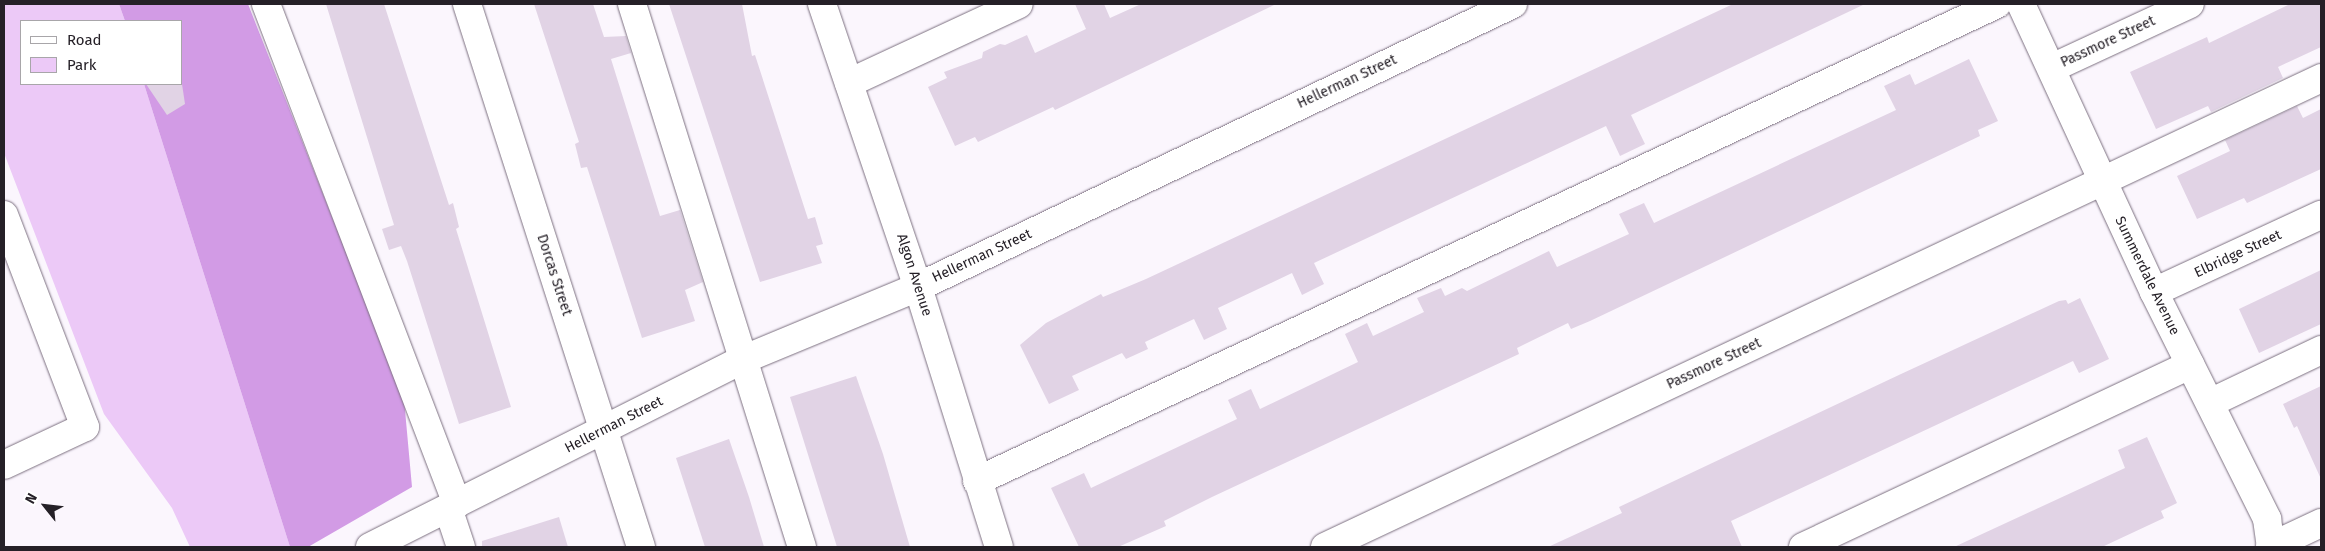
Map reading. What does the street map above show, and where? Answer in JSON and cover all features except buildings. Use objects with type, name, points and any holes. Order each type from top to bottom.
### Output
[{"type":"street","points":[[266,4],[453,506],[461,547]]},
{"type":"street","name":"Dorcas Street","points":[[467,4],[641,547]]},
{"type":"street","points":[[632,4],[802,547]]},
{"type":"street","name":"Algon Avenue","points":[[822,4],[918,287],[999,547]]},
{"type":"street","points":[[850,84],[1019,4]]},
{"type":"street","name":"Hellerman Street","points":[[370,547],[742,360],[918,287],[1513,4]]},
{"type":"street","points":[[978,481],[1997,4]]},
{"type":"street","name":"Summerdale Avenue","points":[[2021,4],[2154,292],[2267,519],[2271,547]]},
{"type":"street","name":"Passmore Street","points":[[2052,68],[2190,4]]},
{"type":"street","name":"Passmore Street","points":[[1325,547],[2103,183],[2321,78]]},
{"type":"street","points":[[4,215],[85,427],[4,465]]},
{"type":"street","name":"Elbridge Street","points":[[2154,292],[2321,215]]},
{"type":"street","points":[[2210,403],[2321,350]]},
{"type":"street","points":[[1803,547],[2190,365]]},
{"type":"street","points":[[2271,547],[2321,522]]},
{"type":"green space","points":[[4,4],[119,4],[125,20],[20,20],[20,85],[144,85],[290,547],[190,547],[172,508],[104,414],[4,153]]},
{"type":"shaded area","points":[[119,4],[248,4],[404,399],[412,487],[308,547],[290,547],[144,85],[182,85],[182,20],[125,20]]}]
